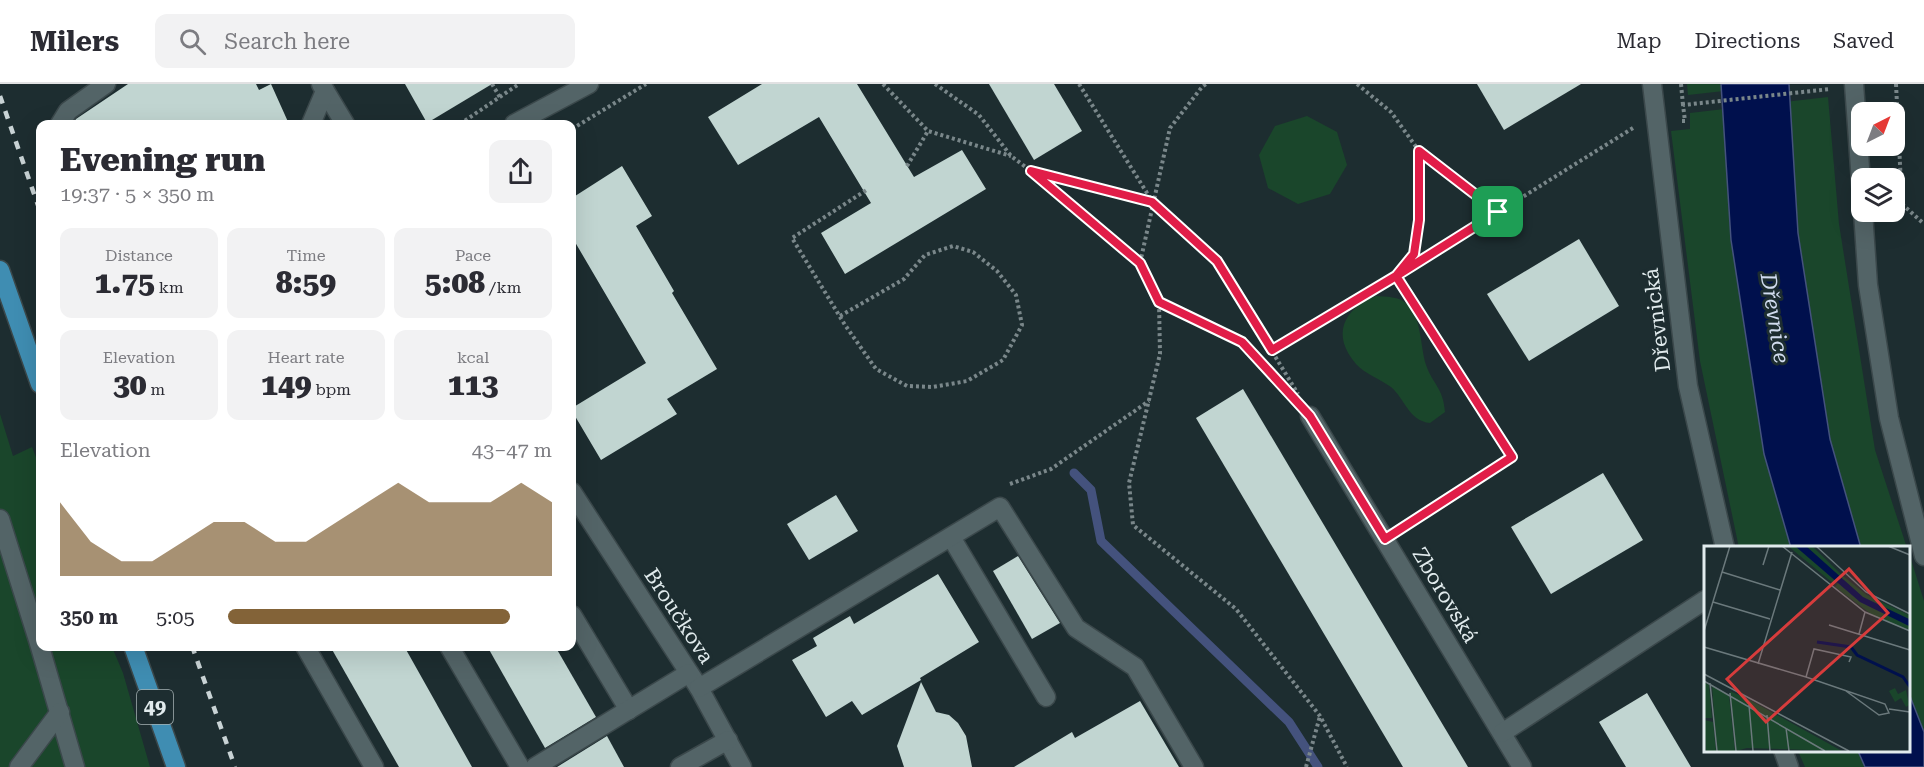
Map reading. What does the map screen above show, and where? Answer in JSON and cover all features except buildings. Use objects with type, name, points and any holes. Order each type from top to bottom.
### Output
[{"type":"main road","points":[[0,270],[36,373]]},
{"type":"main road","name":"49","points":[[135,651],[176,767]]},
{"type":"street","points":[[62,120],[68,111],[106,84]]},
{"type":"street","points":[[522,120],[589,84]]},
{"type":"street","name":"Dřevnická","points":[[1652,84],[1688,386],[1725,546]]},
{"type":"street","points":[[1854,84],[1860,168]]},
{"type":"street","points":[[312,120],[323,88]]},
{"type":"street","points":[[323,88],[343,120]]},
{"type":"street","points":[[1864,222],[1868,285],[1890,418],[1924,556]]},
{"type":"street","name":"Zborovská","points":[[1310,416],[1521,767]]},
{"type":"street","name":"Broučkova","points":[[576,498],[694,681],[742,767]]},
{"type":"street","points":[[535,767],[629,710],[694,681],[951,537],[1000,507],[1076,627],[1135,667],[1194,767]]},
{"type":"street","points":[[0,519],[36,635]]},
{"type":"street","points":[[951,537],[1046,697]]},
{"type":"street","points":[[1502,733],[1704,601]]},
{"type":"street","points":[[576,622],[629,710]]},
{"type":"street","points":[[41,651],[75,767]]},
{"type":"street","points":[[308,651],[374,767]]},
{"type":"street","points":[[452,651],[520,767]]},
{"type":"street","points":[[19,767],[60,712]]},
{"type":"street","points":[[680,767],[728,740]]},
{"type":"street","points":[[1784,752],[1789,767]]},
{"type":"path","points":[[466,120],[519,84]]},
{"type":"path","points":[[576,127],[646,84]]},
{"type":"path","points":[[883,84],[928,131],[1011,156]]},
{"type":"path","points":[[935,84],[979,116],[1011,156],[1140,263],[1159,302],[1160,354],[1129,483],[1133,525],[1236,609],[1320,716],[1347,767]]},
{"type":"path","points":[[1079,84],[1152,202],[1217,261],[1310,416]]},
{"type":"path","points":[[1140,263],[1170,128],[1206,84]]},
{"type":"path","points":[[1357,84],[1391,112],[1419,151],[1498,212]]},
{"type":"path","points":[[1681,84],[1685,117]]},
{"type":"path","points":[[1896,84],[1902,204],[1924,224]]},
{"type":"path","points":[[1685,105],[1823,90]]},
{"type":"path","points":[[1272,350],[1637,126],[1657,124]]},
{"type":"path","points":[[907,166],[928,131]]},
{"type":"path","points":[[1396,276],[1414,254],[1419,220],[1419,151]]},
{"type":"path","points":[[1031,171],[1152,202]]},
{"type":"path","points":[[840,316],[904,279],[925,255],[953,246],[973,252],[997,271],[1016,295],[1022,325],[1003,360],[967,381],[933,387],[907,386],[876,369],[840,316],[792,238],[867,189]]},
{"type":"path","points":[[1385,539],[1512,457],[1396,276]]},
{"type":"path","points":[[1159,302],[1242,342],[1310,416]]},
{"type":"path","points":[[1306,767],[1320,716]]},
{"type":"green space","points":[[1687,84],[1787,84],[1688,95]]},
{"type":"green space","points":[[1828,97],[1839,224],[1875,450],[1906,546],[1739,546],[1700,361],[1671,131],[1690,129],[1690,113]]},
{"type":"green space","points":[[1307,116],[1337,132],[1347,165],[1330,194],[1298,204],[1268,188],[1259,155],[1275,126]]},
{"type":"green space","points":[[1376,296],[1392,297],[1404,301],[1415,317],[1426,365],[1440,391],[1444,404],[1445,412],[1430,423],[1412,414],[1391,387],[1360,368],[1348,353],[1344,343],[1344,324],[1355,308]]},
{"type":"green space","points":[[0,414],[13,456],[32,447],[36,458],[36,651],[114,651],[123,673],[150,767],[0,767]]},
{"type":"green space","points":[[1909,553],[1924,601],[1924,767],[1805,767],[1798,752],[1909,752]]},
{"type":"water","name":"Dřevnice","points":[[1721,84],[1789,84],[1798,233],[1830,439],[1860,546],[1790,546],[1764,454],[1731,240]]},
{"type":"water","points":[[1909,694],[1924,732],[1924,767],[1865,767],[1858,752],[1909,752]]},
{"type":"waterway","points":[[1074,473],[1091,490],[1101,541],[1289,722],[1318,767]]},
{"type":"railway","points":[[0,96],[36,200]]},
{"type":"railway","points":[[194,651],[235,767]]},
{"type":"route","points":[[1498,212],[1396,276],[1272,350],[1217,261],[1152,202],[1031,171],[1140,263],[1159,302],[1242,342],[1310,416],[1385,539],[1512,457],[1396,276],[1414,254],[1419,220],[1419,151],[1498,212]]}]
